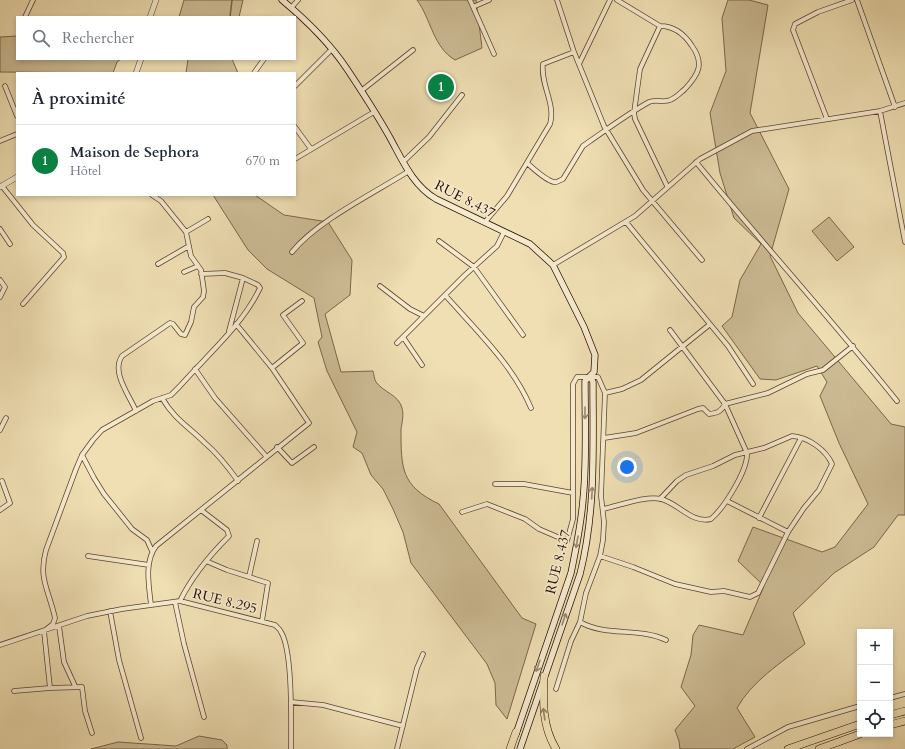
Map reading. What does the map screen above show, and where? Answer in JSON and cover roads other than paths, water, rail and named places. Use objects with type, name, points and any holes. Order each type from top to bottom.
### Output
[{"type":"highway","points":[[544,676],[543,708],[546,729],[556,749]]},
{"type":"highway","points":[[893,714],[905,711]]},
{"type":"highway","points":[[893,724],[905,721]]},
{"type":"highway","points":[[788,749],[857,725]]},
{"type":"highway","points":[[511,749],[516,732]]},
{"type":"highway","points":[[819,749],[857,735]]},
{"type":"main road","name":"RUE 8.437","points":[[282,0],[332,49],[374,112],[418,185],[427,194],[530,244],[553,265],[591,343],[596,365],[594,372],[585,381],[585,475],[582,514],[577,546],[571,573],[516,732]]},
{"type":"main road","name":"RUE 8.437","points":[[520,749],[580,574],[586,548],[593,474],[593,382],[590,376]]},
{"type":"main road","points":[[525,749],[528,723]]},
{"type":"street","points":[[25,16],[33,0]]},
{"type":"street","points":[[150,16],[156,0]]},
{"type":"street","points":[[291,8],[298,0]]},
{"type":"street","points":[[470,0],[494,54]]},
{"type":"street","points":[[474,7],[489,0]]},
{"type":"street","points":[[557,0],[574,52],[606,130],[629,169],[653,202],[702,260]]},
{"type":"street","points":[[579,64],[610,0]]},
{"type":"street","points":[[527,163],[554,182],[563,179],[584,146],[650,102],[668,101],[674,99],[696,76],[699,68],[697,53],[686,38],[674,29],[660,26],[617,0]]},
{"type":"street","points":[[827,119],[794,30],[795,24],[818,12],[852,0]]},
{"type":"street","points":[[858,0],[895,107]]},
{"type":"street","points":[[660,26],[640,69],[634,119],[667,186]]},
{"type":"street","points":[[296,85],[332,49]]},
{"type":"street","points":[[360,91],[413,50]]},
{"type":"street","points":[[485,222],[507,196],[550,124],[552,117],[545,82],[544,64],[574,52]]},
{"type":"street","points":[[136,72],[142,60]]},
{"type":"street","points":[[255,72],[263,60]]},
{"type":"street","points":[[5,86],[16,114]]},
{"type":"street","points":[[403,162],[429,137],[462,95]]},
{"type":"street","points":[[553,265],[626,222],[653,202],[667,186],[696,162],[752,131],[880,111],[905,103]]},
{"type":"street","points":[[880,111],[905,242]]},
{"type":"street","points":[[296,159],[374,112]]},
{"type":"street","points":[[296,128],[311,149]]},
{"type":"street","points":[[0,141],[16,134]]},
{"type":"street","points":[[696,162],[745,222],[853,346],[897,401]]},
{"type":"street","points":[[292,252],[303,239],[335,217],[409,171]]},
{"type":"street","points":[[16,178],[1,186],[25,217],[63,253],[64,257],[23,304]]},
{"type":"street","points":[[136,411],[118,371],[118,361],[122,356],[170,324],[174,324],[181,334],[185,335],[191,322],[194,307],[203,297],[204,291],[201,274],[198,266],[191,256],[186,232],[161,201],[154,196]]},
{"type":"street","points":[[186,232],[208,219]]},
{"type":"street","points":[[626,222],[728,346],[753,384]]},
{"type":"street","points":[[0,229],[10,244]]},
{"type":"street","points":[[397,343],[497,246],[504,232]]},
{"type":"street","points":[[439,241],[474,267],[523,335]]},
{"type":"street","points":[[158,264],[190,246]]},
{"type":"street","points":[[184,272],[198,266]]},
{"type":"street","points":[[50,688],[44,631],[53,624],[54,618],[43,581],[43,561],[82,455],[102,430],[136,411],[171,395],[236,324],[260,288],[258,285],[243,278],[225,273],[201,274]]},
{"type":"street","points":[[229,331],[243,278]]},
{"type":"street","points":[[0,280],[5,287],[0,297]]},
{"type":"street","points":[[380,286],[410,309],[424,316]]},
{"type":"street","points":[[445,295],[511,371],[526,396],[531,408]]},
{"type":"street","points":[[272,368],[303,343],[283,314],[302,301]]},
{"type":"street","points":[[151,605],[149,565],[152,551],[168,535],[238,481],[266,456],[300,431],[309,422],[272,368],[236,324]]},
{"type":"street","points":[[605,393],[622,389],[641,380],[710,325]]},
{"type":"street","points":[[603,509],[660,498],[699,519],[706,521],[716,515],[727,501],[747,461],[747,453],[725,404],[670,330]]},
{"type":"street","points":[[403,337],[422,365]]},
{"type":"street","points":[[604,438],[636,433],[698,409],[704,408],[709,414],[721,411],[725,404],[768,393],[807,374],[823,370],[853,346]]},
{"type":"street","points":[[195,369],[215,398],[266,456]]},
{"type":"street","points":[[462,512],[487,504],[524,519],[540,529],[567,541],[573,519],[573,384],[576,377],[598,377],[605,393],[601,496],[603,509],[603,534],[600,556],[586,594],[580,622],[571,641],[556,689]]},
{"type":"street","points":[[162,398],[172,413],[182,424],[205,442],[225,463],[238,481]]},
{"type":"street","points":[[0,430],[6,418]]},
{"type":"street","points":[[600,556],[633,567],[674,584],[711,592],[724,591],[750,597],[758,593],[788,532],[804,508],[819,490],[832,464],[814,443],[792,436],[747,453],[735,455],[713,466],[680,478],[660,498]]},
{"type":"street","points":[[760,518],[801,438]]},
{"type":"street","points":[[277,447],[292,463],[314,447]]},
{"type":"street","points":[[82,455],[104,494],[118,509],[132,529],[147,540],[152,551]]},
{"type":"street","points":[[0,510],[10,503],[7,490],[2,481]]},
{"type":"street","points":[[495,484],[524,484],[572,494]]},
{"type":"street","points":[[727,501],[788,532]]},
{"type":"street","points":[[180,602],[189,584],[206,561],[229,536],[229,533],[201,510]]},
{"type":"street","points":[[249,578],[257,541]]},
{"type":"street","points":[[88,556],[149,565]]},
{"type":"street","points":[[206,561],[249,578],[268,583],[262,621]]},
{"type":"street","points":[[175,602],[184,644],[204,717]]},
{"type":"street","name":"RUE 8.295","points":[[0,645],[87,616],[110,611],[175,602],[275,625],[283,636],[288,664],[291,702],[291,749]]},
{"type":"street","points":[[110,611],[119,660],[141,738]]},
{"type":"street","points":[[580,622],[599,629],[650,634],[666,640]]},
{"type":"street","points":[[59,626],[64,662],[74,686]]},
{"type":"street","points":[[397,749],[417,668],[423,654]]},
{"type":"street","points":[[14,691],[74,686],[82,687],[85,711],[92,733]]},
{"type":"street","points":[[893,697],[905,694]]},
{"type":"street","points":[[291,702],[323,705],[403,726]]},
{"type":"street","points":[[747,749],[788,727],[857,707]]},
{"type":"waterway","points":[[230,16],[232,0]]},
{"type":"place","name":"Maison de Sephora","points":[[441,87]]}]
